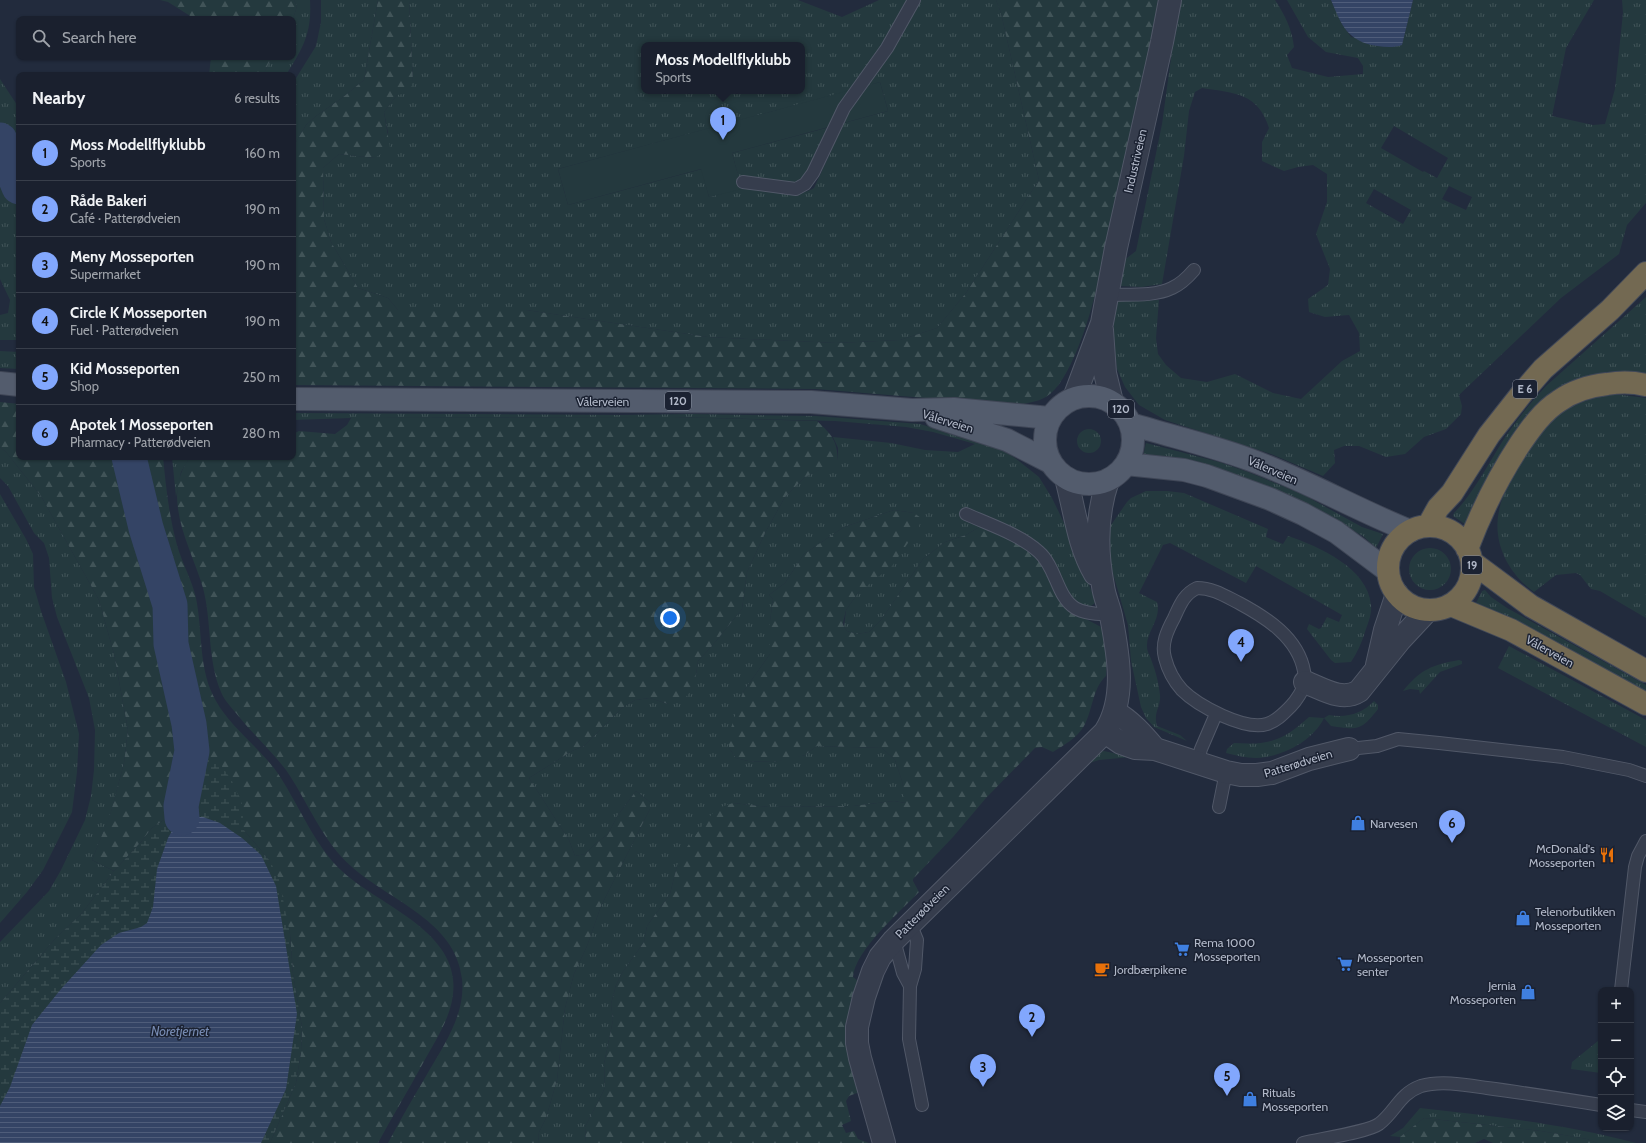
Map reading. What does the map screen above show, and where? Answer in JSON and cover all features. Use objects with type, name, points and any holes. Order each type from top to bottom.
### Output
[{"type":"highway","name":"E 6","points":[[1419,528],[1452,493],[1489,435],[1543,369],[1610,310],[1646,273]]},
{"type":"highway","name":"E 6","points":[[1469,556],[1484,506],[1493,486],[1529,431],[1545,412],[1558,401],[1594,385],[1618,382],[1646,385]]},
{"type":"highway","name":"19","points":[[1419,528],[1441,527],[1451,532],[1460,539],[1469,556],[1471,575],[1468,587],[1461,597],[1451,605]]},
{"type":"highway","points":[[1419,528],[1400,538],[1393,548],[1389,559],[1389,580],[1397,594],[1416,608],[1428,610],[1440,609],[1451,605]]},
{"type":"highway","name":"19","points":[[1469,556],[1531,606],[1646,671]]},
{"type":"highway","name":"Vålerveien","points":[[1451,605],[1518,634],[1646,704]]},
{"type":"main road","points":[[0,384],[16,385]]},
{"type":"main road","name":"120","points":[[1093,396],[1112,402],[1120,408],[1131,424],[1133,445],[1131,455],[1126,464],[1121,471],[1108,480],[1098,484],[1087,485],[1076,483],[1066,478],[1057,471],[1050,462],[1045,451],[1044,440],[1046,428],[1050,418],[1056,409],[1064,402],[1074,398],[1093,396]]},
{"type":"main road","name":"Vålerveien","points":[[296,398],[811,402],[912,410],[954,409],[1050,418]]},
{"type":"main road","name":"Vålerveien","points":[[912,410],[1007,440],[1050,462]]},
{"type":"main road","name":"Vålerveien","points":[[1131,424],[1249,459],[1314,487],[1375,517],[1419,528]]},
{"type":"main road","points":[[1126,464],[1192,472],[1270,499],[1303,514],[1336,532],[1388,571]]},
{"type":"street","name":"Industriveien","points":[[1074,398],[1102,323],[1116,248],[1170,0]]},
{"type":"street","name":"Industriveien","points":[[1102,323],[1105,373],[1112,402]]},
{"type":"street","name":"Patterødveien","points":[[1066,478],[1079,537],[1088,562],[1103,587]]},
{"type":"street","name":"Patterødveien","points":[[884,1143],[857,1043],[857,1027],[862,1005],[873,971],[880,957],[910,924],[1105,732],[1111,723],[1115,712],[1118,699],[1118,664],[1111,615],[1103,587],[1098,532],[1102,498],[1108,480]]},
{"type":"street","points":[[1377,668],[1385,630],[1397,594]]},
{"type":"street","points":[[1305,682],[1339,695],[1353,695],[1365,684],[1400,640],[1428,610]]},
{"type":"street","points":[[1115,712],[1124,717],[1155,749]]},
{"type":"street","name":"Patterødveien","points":[[1105,732],[1121,743],[1135,748],[1155,749],[1226,772],[1241,775],[1272,773],[1322,755],[1349,749]]},
{"type":"lane","points":[[743,182],[796,189],[805,184],[813,173],[844,108],[887,48],[914,0]]},
{"type":"lane","points":[[1107,294],[1166,291],[1184,280],[1194,270]]},
{"type":"lane","points":[[966,514],[1023,541],[1041,554],[1048,561],[1064,598],[1076,608],[1092,613],[1111,615]]},
{"type":"lane","points":[[1197,588],[1214,590],[1262,615],[1280,630],[1294,646],[1302,660],[1305,682],[1293,704],[1282,716],[1266,724],[1247,724],[1216,714],[1183,691],[1172,677],[1165,658],[1164,646],[1166,634],[1182,600],[1190,591],[1197,588]]},
{"type":"lane","points":[[1197,763],[1201,749],[1216,714]]},
{"type":"lane","points":[[1349,749],[1377,746],[1398,739],[1563,757],[1629,770],[1646,776]]},
{"type":"lane","points":[[1220,807],[1226,772]]},
{"type":"lane","points":[[1621,987],[1635,867],[1638,856],[1646,841]]},
{"type":"lane","points":[[910,924],[917,940],[915,969],[910,986],[909,1039],[922,1105]]},
{"type":"lane","points":[[894,940],[903,973],[910,986]]},
{"type":"lane","points":[[1303,1143],[1378,1125],[1390,1116],[1396,1105],[1405,1095],[1420,1087],[1431,1084],[1488,1088],[1598,1105]]},
{"type":"lane","points":[[1634,1110],[1646,1112]]},
{"type":"green space","points":[[160,0],[294,0],[297,6],[294,16],[190,16],[168,2]]},
{"type":"green space","points":[[294,0],[310,0],[308,31],[302,48],[296,59],[296,16],[294,16],[297,6]]},
{"type":"green space","points":[[321,0],[378,0],[364,80],[306,125],[296,142],[296,78],[316,46],[321,22]]},
{"type":"green space","points":[[378,0],[409,0],[413,82],[408,93],[397,95],[384,112],[390,148],[375,158],[339,154],[323,168],[324,219],[331,242],[358,288],[388,298],[398,310],[526,310],[708,337],[836,343],[900,340],[937,328],[966,293],[1039,180],[1001,13],[996,0],[1158,0],[1150,48],[1089,317],[1071,365],[1055,390],[1042,399],[1024,404],[1010,405],[816,389],[296,385],[296,142],[306,125],[364,80]]},
{"type":"green space","points":[[409,0],[798,0],[842,17],[879,0],[910,0],[894,29],[853,90],[558,169],[568,205],[702,169],[709,197],[739,189],[799,193],[814,188],[832,149],[840,124],[888,111],[880,82],[863,87],[918,0],[996,0],[1001,13],[1039,180],[966,293],[937,328],[900,340],[836,343],[708,337],[526,310],[398,310],[388,298],[358,288],[331,242],[324,219],[323,168],[339,154],[375,158],[388,133],[384,112],[397,95],[413,82]]},
{"type":"green space","points":[[1179,0],[1275,0],[1285,17],[1292,34],[1294,47],[1287,55],[1292,68],[1328,77],[1363,74],[1363,66],[1358,58],[1326,52],[1308,37],[1287,0],[1331,0],[1342,24],[1351,37],[1402,44],[1413,0],[1594,0],[1566,48],[1552,116],[1593,125],[1605,124],[1615,89],[1623,13],[1622,0],[1646,0],[1646,203],[1627,225],[1619,254],[1561,298],[1459,395],[1462,406],[1461,414],[1446,429],[1424,437],[1405,454],[1386,457],[1359,446],[1344,446],[1334,450],[1335,463],[1323,476],[1271,454],[1165,420],[1139,405],[1125,387],[1117,369],[1113,333],[1116,301],[1159,300],[1156,338],[1158,354],[1166,365],[1181,378],[1207,382],[1235,374],[1273,393],[1301,399],[1342,361],[1360,351],[1359,333],[1349,315],[1325,317],[1309,312],[1308,299],[1328,285],[1330,269],[1316,234],[1327,202],[1327,174],[1313,165],[1284,171],[1262,161],[1262,142],[1269,128],[1264,116],[1252,101],[1225,91],[1202,88],[1195,92],[1189,111],[1184,156],[1162,284],[1142,287],[1118,286],[1123,261],[1136,251],[1162,124]],"holes":[[[1394,126],[1448,158],[1437,178],[1424,171],[1423,172],[1381,148]],[[1449,186],[1472,197],[1466,210],[1442,199]],[[1374,189],[1411,210],[1403,224],[1366,203]]]},
{"type":"green space","points":[[211,60],[270,60],[264,72],[209,72]]},
{"type":"green space","points":[[270,60],[295,60],[288,72],[264,72]]},
{"type":"green space","points":[[0,79],[16,103],[16,340],[0,340],[0,315],[8,313],[10,300],[0,279]]},
{"type":"green space","points":[[880,82],[888,111],[732,153],[742,189],[709,197],[701,169],[568,205],[558,169]]},
{"type":"green space","points":[[830,127],[802,180],[793,184],[739,179],[732,153]]},
{"type":"green space","points":[[1646,297],[1646,373],[1623,371],[1604,372],[1594,374],[1564,387],[1465,524],[1453,516],[1474,488],[1512,427],[1540,392]]},
{"type":"green space","points":[[0,351],[16,352],[16,369],[0,368]]},
{"type":"green space","points":[[1614,394],[1646,398],[1646,618],[1600,591],[1591,589],[1580,575],[1576,573],[1556,575],[1534,592],[1525,585],[1510,567],[1504,557],[1498,535],[1497,523],[1500,504],[1505,492],[1536,441],[1547,427],[1558,415],[1577,404],[1601,396]]},
{"type":"green space","points":[[0,402],[16,404],[16,460],[163,460],[174,534],[196,598],[206,677],[216,701],[228,719],[274,768],[291,794],[314,836],[332,861],[357,883],[409,918],[425,931],[438,945],[448,961],[453,979],[452,1002],[449,1013],[439,1035],[378,1143],[270,1143],[296,1083],[301,1052],[302,1027],[293,974],[290,934],[270,861],[243,829],[243,806],[184,763],[179,780],[180,788],[178,808],[174,813],[152,828],[114,871],[92,860],[110,815],[124,763],[128,730],[114,654],[99,600],[41,496],[6,452],[0,447]]},
{"type":"green space","points":[[296,413],[691,414],[816,416],[920,424],[1002,450],[1015,458],[1039,477],[1052,498],[1068,531],[1095,603],[1091,606],[1083,607],[981,526],[966,535],[945,542],[923,559],[881,620],[869,632],[857,634],[847,631],[844,627],[846,610],[858,593],[874,579],[914,513],[894,510],[844,527],[804,554],[785,583],[769,595],[773,599],[770,621],[770,654],[743,692],[729,748],[736,758],[748,761],[773,762],[805,755],[817,746],[882,748],[895,760],[902,781],[906,803],[894,801],[853,806],[769,807],[733,803],[677,866],[670,894],[647,926],[644,942],[622,973],[616,985],[611,1004],[613,1020],[604,1064],[605,1088],[585,1127],[586,1143],[538,1143],[539,1132],[546,1118],[557,1080],[565,1008],[574,974],[587,946],[601,906],[650,809],[650,802],[636,791],[618,815],[608,834],[585,854],[575,856],[569,840],[529,778],[572,751],[584,746],[622,708],[635,700],[650,698],[668,704],[696,675],[698,661],[742,609],[747,572],[765,533],[785,497],[805,477],[838,460],[838,448],[833,437],[891,443],[925,450],[958,452],[975,444],[933,432],[906,427],[835,421],[670,417],[351,418],[296,420]]},
{"type":"green space","points":[[670,417],[817,421],[833,438],[835,443],[838,461],[805,477],[785,497],[765,533],[747,572],[742,609],[698,661],[696,675],[691,691],[683,700],[668,704],[650,698],[635,700],[622,708],[584,746],[572,751],[529,778],[569,840],[575,856],[585,854],[608,834],[618,815],[636,791],[650,802],[650,809],[601,906],[587,946],[574,974],[565,1008],[557,1080],[546,1118],[539,1132],[538,1143],[388,1143],[446,1042],[457,1018],[462,992],[462,979],[457,959],[448,942],[435,927],[402,902],[367,879],[341,857],[316,821],[286,770],[227,703],[221,692],[217,679],[203,588],[179,515],[177,500],[178,485],[182,471],[188,460],[296,460],[296,432],[299,431],[335,434],[347,425],[351,418]]},
{"type":"green space","points":[[1089,429],[1098,432],[1101,441],[1098,450],[1089,453],[1080,450],[1077,441],[1080,432]]},
{"type":"green space","points":[[1146,443],[1219,462],[1248,472],[1302,494],[1362,527],[1383,534],[1376,548],[1363,536],[1309,507],[1143,457]]},
{"type":"green space","points":[[0,447],[6,452],[41,496],[99,600],[114,654],[128,730],[124,763],[110,816],[92,860],[114,871],[82,913],[55,939],[0,1003],[0,942],[49,891],[61,870],[85,820],[91,796],[94,770],[95,730],[89,698],[57,617],[52,598],[49,558],[44,543],[34,533],[8,486],[0,478]]},
{"type":"green space","points":[[172,460],[188,460],[181,472],[176,497]]},
{"type":"green space","points":[[1146,491],[1184,493],[1268,529],[1266,537],[1283,544],[1288,536],[1327,552],[1340,560],[1361,580],[1368,592],[1371,605],[1370,618],[1362,640],[1351,662],[1335,663],[1331,660],[1307,629],[1309,624],[1319,629],[1321,628],[1327,617],[1339,622],[1342,615],[1256,566],[1246,583],[1170,543],[1163,545],[1139,593],[1157,602],[1158,608],[1156,619],[1147,641],[1148,651],[1160,691],[1160,699],[1156,713],[1157,726],[1180,735],[1187,741],[1154,727],[1146,718],[1141,707],[1131,661],[1128,625],[1109,560],[1109,534],[1111,525],[1131,498]]},
{"type":"green space","points":[[0,494],[33,554],[34,587],[66,682],[79,734],[77,772],[72,812],[43,870],[27,892],[0,923]]},
{"type":"green space","points":[[894,510],[914,513],[921,518],[919,527],[892,566],[858,593],[846,610],[843,623],[847,631],[857,634],[869,632],[881,620],[923,559],[945,542],[966,535],[981,526],[1003,535],[1035,553],[1075,613],[1101,627],[1107,654],[1106,676],[1101,681],[1095,693],[1087,720],[1078,734],[1053,752],[1042,747],[1035,748],[986,798],[953,837],[913,879],[919,892],[870,943],[856,966],[853,977],[859,982],[862,1091],[849,1096],[846,1101],[851,1121],[842,1125],[846,1133],[854,1131],[858,1139],[869,1143],[586,1143],[585,1127],[605,1088],[604,1064],[613,1020],[611,1004],[616,985],[622,973],[644,942],[647,926],[670,894],[677,866],[682,854],[707,819],[718,808],[733,803],[769,807],[853,806],[894,801],[905,803],[902,781],[895,760],[882,748],[817,746],[805,755],[773,762],[748,761],[736,758],[729,748],[729,734],[743,692],[770,654],[770,621],[773,599],[769,595],[785,583],[804,554],[844,527]]},
{"type":"green space","points":[[1426,548],[1434,548],[1442,551],[1448,557],[1451,569],[1448,581],[1442,587],[1434,590],[1426,590],[1418,587],[1412,581],[1409,573],[1409,565],[1412,557],[1418,551]]},
{"type":"green space","points":[[1485,590],[1491,597],[1507,608],[1646,685],[1646,694],[1507,616],[1476,603],[1482,591]]},
{"type":"green space","points":[[1509,646],[1646,720],[1646,747],[1498,668]]},
{"type":"green space","points":[[1459,660],[1462,661],[1462,664],[1440,672],[1420,694],[1419,690],[1410,689],[1403,691],[1409,684],[1428,669],[1434,666]]},
{"type":"green space","points":[[1374,701],[1378,705],[1378,709],[1367,722],[1358,727],[1347,728],[1331,726],[1324,718],[1329,715],[1342,716],[1359,712]]},
{"type":"green space","points":[[1309,717],[1324,718],[1320,726],[1307,739],[1283,752],[1256,758],[1226,753],[1227,749],[1234,743],[1257,743],[1275,740],[1300,725]]},
{"type":"green space","points":[[1104,751],[1131,757],[1099,760],[1083,765],[1099,752]]},
{"type":"green space","name":"Noretjernet","points":[[196,754],[219,762],[232,781],[243,806],[243,829],[270,861],[279,879],[290,934],[293,974],[302,1027],[301,1052],[296,1083],[270,1143],[0,1143],[0,1003],[55,939],[82,913],[114,871],[152,828],[174,813],[178,808],[180,788],[179,780],[185,755]]},
{"type":"green space","points":[[1598,1041],[1598,1073],[1571,1069],[1572,1062]]},
{"type":"green space","points":[[1420,1108],[1555,1126],[1609,1136],[1636,1143],[1597,1143],[1587,1139],[1541,1131],[1424,1118],[1400,1137],[1390,1136],[1403,1128]]},
{"type":"green space","points":[[1424,1118],[1541,1131],[1587,1139],[1597,1143],[1493,1143],[1484,1139],[1475,1143],[1400,1143],[1400,1137]]},
{"type":"water","points":[[1331,0],[1413,0],[1402,45],[1393,47],[1367,44],[1352,36],[1342,25]]},
{"type":"water","name":"Noretjernet","points":[[187,817],[203,817],[220,823],[242,838],[261,855],[276,886],[297,1014],[286,1089],[261,1143],[0,1143],[0,1106],[10,1087],[32,1025],[61,989],[101,945],[119,933],[141,927],[147,923],[153,907],[157,869],[168,838],[177,822]]},
{"type":"waterway","points":[[0,140],[16,180]]},
{"type":"waterway","points":[[130,460],[146,528],[170,605],[171,644],[189,724],[192,751],[181,806],[182,818]]},
{"type":"place","name":"Moss Modellflyklubb","points":[[723,140]]},
{"type":"place","name":"Circle K Mosseporten","points":[[1241,662]]},
{"type":"place","name":"Narvesen","points":[[1358,823]]},
{"type":"place","name":"Apotek 1 Mosseporten","points":[[1452,843]]},
{"type":"place","name":"McDonald's Mosseporten","points":[[1607,855]]},
{"type":"place","name":"Telenorbutikken Mosseporten","points":[[1523,918]]},
{"type":"place","name":"Rema 1000 Mosseporten","points":[[1182,949]]},
{"type":"place","name":"Mosseporten senter","points":[[1345,964]]},
{"type":"place","name":"Jordbærpikene","points":[[1102,969]]},
{"type":"place","name":"Jernia Mosseporten","points":[[1528,992]]},
{"type":"place","name":"Råde Bakeri","points":[[1032,1037]]},
{"type":"place","name":"Meny Mosseporten","points":[[983,1087]]},
{"type":"place","name":"Kid Mosseporten","points":[[1227,1096]]},
{"type":"place","name":"Rituals Mosseporten","points":[[1250,1099]]}]
